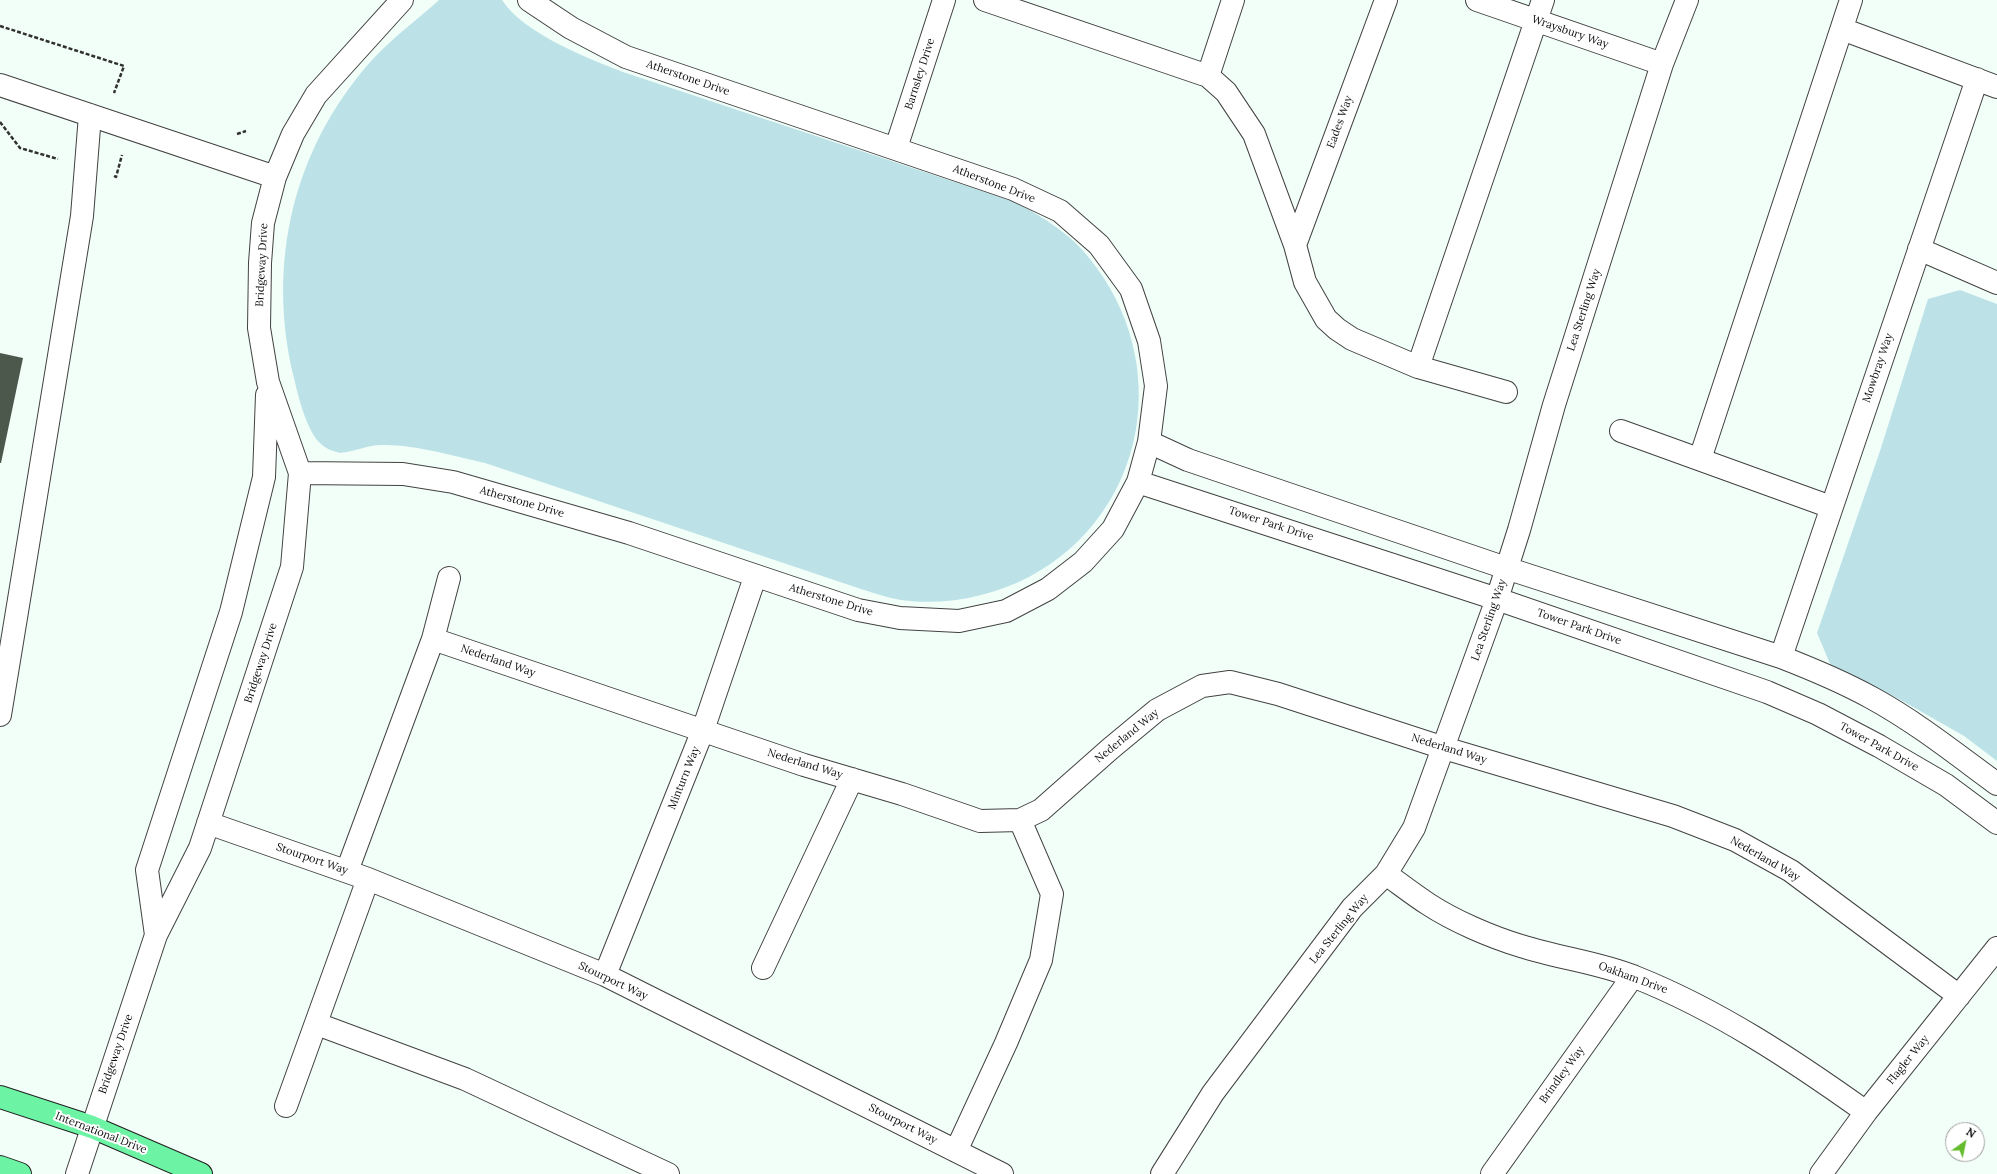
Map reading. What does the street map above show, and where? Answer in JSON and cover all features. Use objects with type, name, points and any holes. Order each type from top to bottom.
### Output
[{"type":"main road","name":"International Drive","points":[[0,1097],[92,1127],[201,1174]]},
{"type":"main road","points":[[0,1167],[20,1174]]},
{"type":"street","name":"Bridgeway Drive","points":[[77,1174],[156,935],[200,848],[292,567],[300,473],[268,382],[259,328],[260,263],[263,223],[275,177],[292,134],[316,95],[402,0]]},
{"type":"street","name":"Atherstone Drive","points":[[300,473],[403,474],[453,482],[629,533],[755,577],[858,610],[900,618],[958,621],[1006,611],[1048,589],[1083,562],[1113,529],[1138,482],[1149,442],[1156,386],[1149,341],[1131,289],[1099,245],[1060,211],[1013,189],[626,56],[571,28],[529,0]]},
{"type":"street","name":"Barnsley Drive","points":[[896,148],[944,0]]},
{"type":"street","points":[[985,0],[1208,76],[1226,92],[1254,134],[1295,245],[1305,282],[1326,319],[1337,330],[1352,339],[1418,367],[1506,392]]},
{"type":"street","points":[[1208,76],[1233,0]]},
{"type":"street","name":"Eades Way","points":[[1295,245],[1386,0]]},
{"type":"street","name":"Wraysbury Way","points":[[1477,0],[1662,64]]},
{"type":"street","points":[[1418,367],[1543,0]]},
{"type":"street","name":"Lea Sterling Way","points":[[1162,1174],[1213,1093],[1352,908],[1386,874],[1414,828],[1497,599],[1519,530],[1554,405],[1662,64],[1687,0]]},
{"type":"street","points":[[1700,459],[1851,0]]},
{"type":"street","points":[[1842,29],[1997,87]]},
{"type":"street","name":"Mowbray Way","points":[[1781,657],[1977,79]]},
{"type":"street","points":[[0,85],[275,177]]},
{"type":"street","points":[[0,715],[82,216],[90,115]]},
{"type":"street","points":[[1919,249],[1997,284]]},
{"type":"street","name":"Bridgeway Drive","points":[[156,935],[147,870],[231,612],[264,477],[268,382]]},
{"type":"street","points":[[1620,431],[1831,507]]},
{"type":"street","points":[[1149,442],[1188,460],[1506,568],[1781,657],[1814,670],[1872,698],[1923,729],[1997,784]]},
{"type":"street","name":"Tower Park Drive","points":[[1138,482],[1497,599],[1767,692],[1818,714],[1879,746],[1946,785],[1997,823]]},
{"type":"street","name":"Minturn Way","points":[[605,975],[703,730],[755,577]]},
{"type":"street","points":[[347,871],[433,639],[449,578]]},
{"type":"street","name":"Nederland Way","points":[[433,639],[804,765],[980,820],[1020,820],[1041,810],[1157,710],[1202,686],[1230,682],[1272,692],[1444,748],[1673,816],[1735,840],[1790,871],[1959,996]]},
{"type":"street","points":[[763,968],[852,779]]},
{"type":"street","points":[[956,1151],[1006,1043],[1041,960],[1052,894],[1020,820]]},
{"type":"street","name":"Stourport Way","points":[[208,823],[368,879],[605,975],[1002,1174]]},
{"type":"street","name":"Oakham Drive","points":[[1386,874],[1428,904],[1478,930],[1521,946],[1596,964],[1633,976],[1687,999],[1748,1033],[1819,1079],[1866,1112]]},
{"type":"street","points":[[286,1106],[317,1024],[368,879]]},
{"type":"street","name":"Flagler Way","points":[[1821,1174],[1866,1112],[1997,948]]},
{"type":"street","name":"Brindley Way","points":[[1492,1174],[1633,976]]},
{"type":"street","points":[[317,1024],[465,1079],[668,1174]]},
{"type":"path","points":[[0,26],[124,66],[113,97]]},
{"type":"path","points":[[234,135],[246,131]]},
{"type":"shaded area","points":[[439,0],[502,0],[512,12],[540,34],[574,52],[623,72],[1015,202],[1064,233],[1089,258],[1116,299],[1132,342],[1139,388],[1136,432],[1123,476],[1101,515],[1069,549],[1029,577],[983,595],[951,601],[918,602],[896,599],[861,589],[485,463],[407,446],[376,445],[340,453],[323,446],[311,431],[307,423],[294,378],[286,335],[283,293],[286,250],[293,209],[305,169],[323,131],[345,94],[380,52]]},
{"type":"shaded area","points":[[1960,290],[1997,304],[1997,761],[1964,736],[1899,699],[1831,666],[1817,633],[1880,451],[1928,299]]},
{"type":"building","points":[[0,353],[23,358],[1,463],[0,463]]}]
